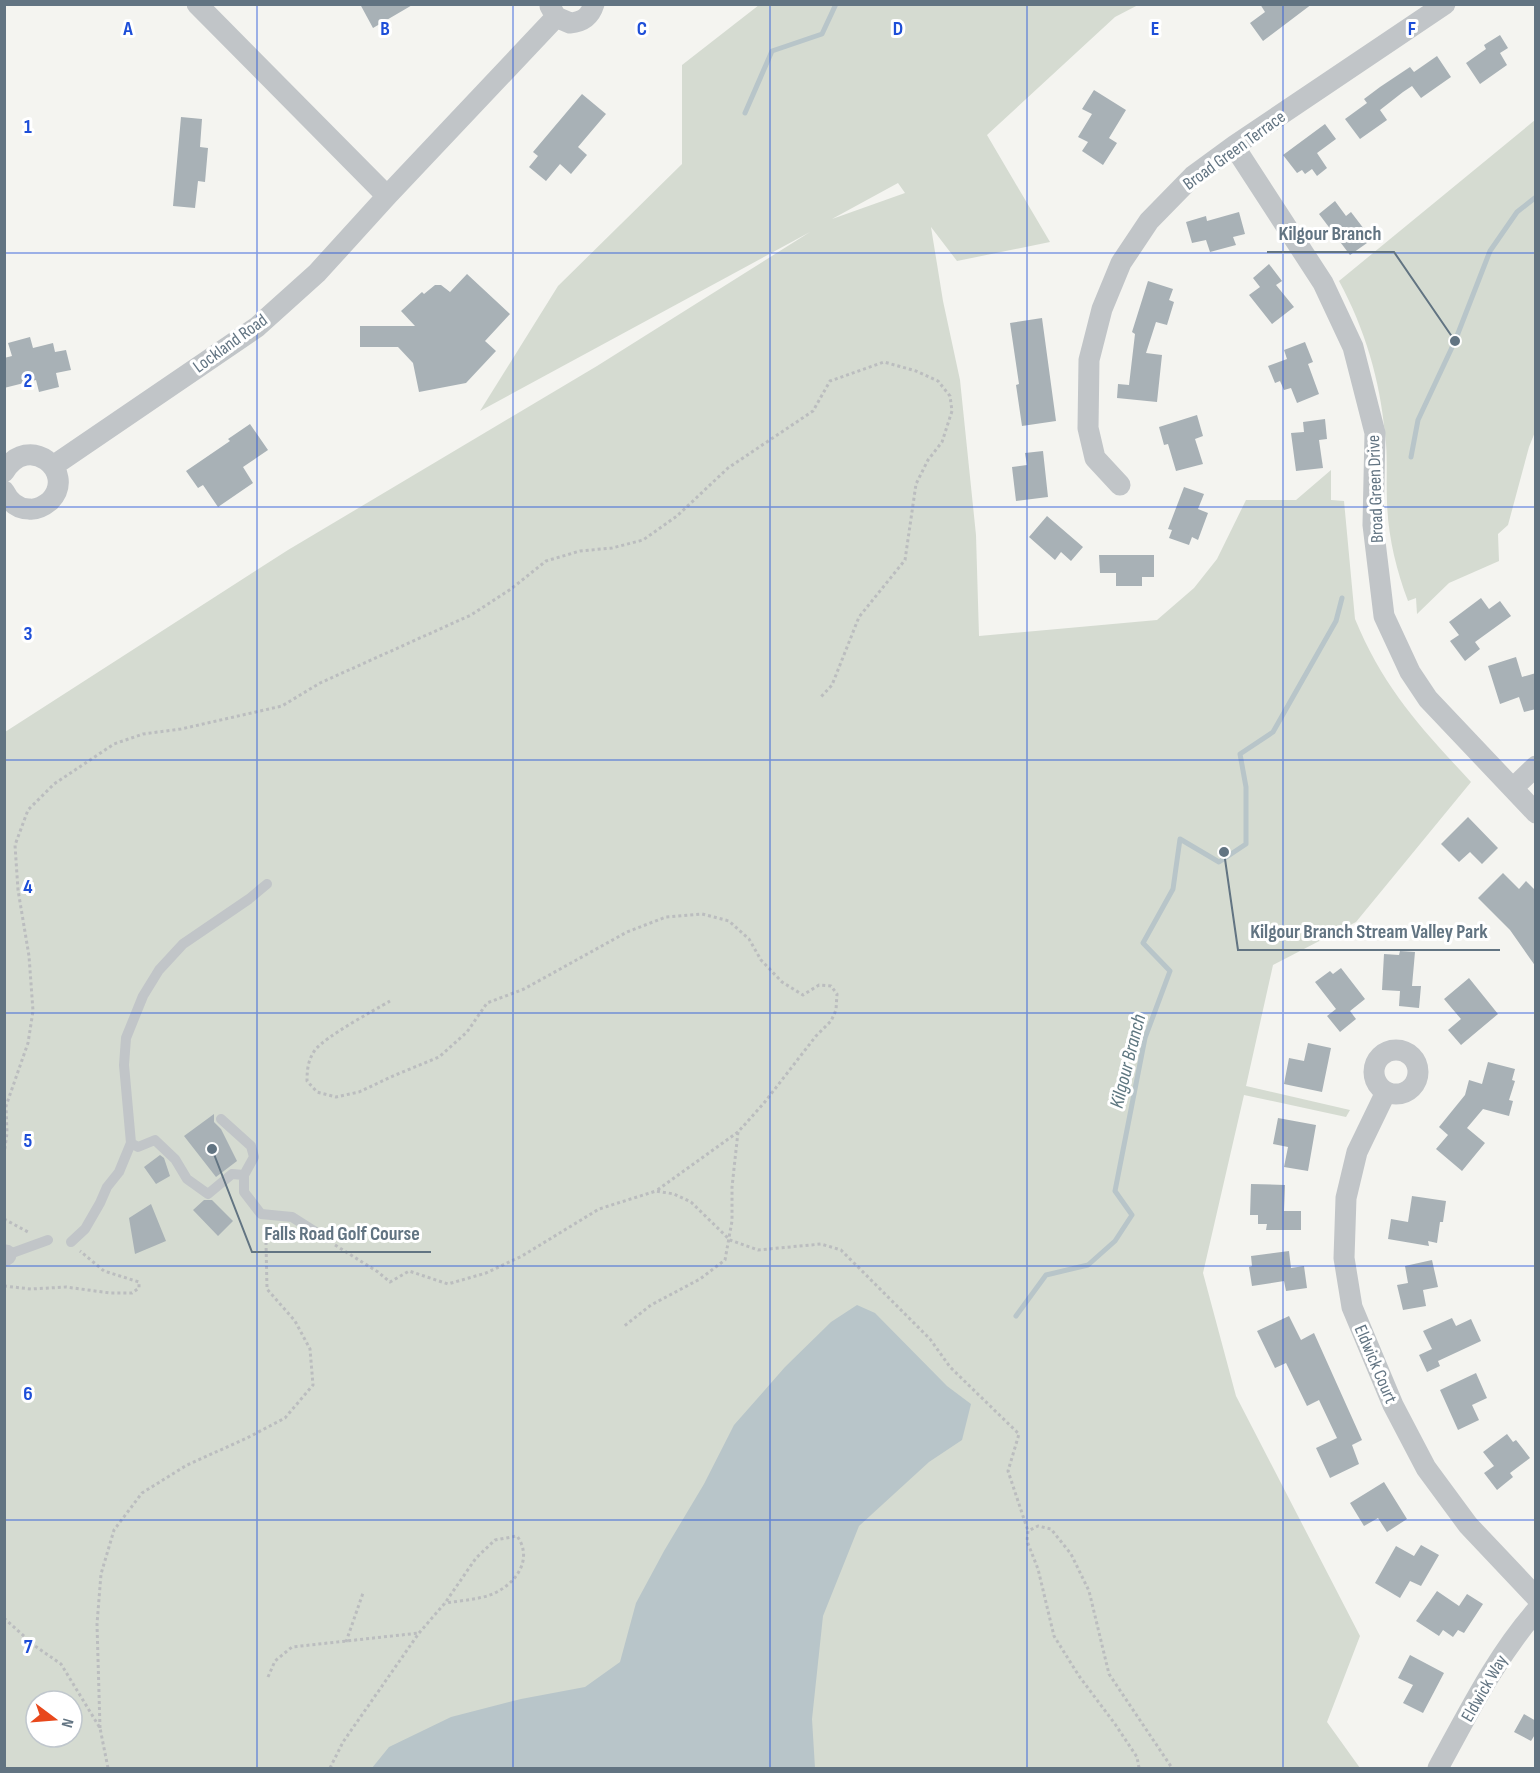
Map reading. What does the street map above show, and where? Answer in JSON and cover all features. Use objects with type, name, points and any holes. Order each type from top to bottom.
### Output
[{"type":"street","points":[[197,4],[387,196]]},
{"type":"street","name":"Lockland Road","points":[[53,466],[257,327],[317,273],[553,11],[562,21],[578,22],[591,13],[594,4]]},
{"type":"street","name":"Broad Green Terrace","points":[[1120,485],[1095,458],[1088,428],[1089,360],[1102,309],[1121,263],[1149,220],[1193,176],[1234,146],[1445,4]]},
{"type":"street","name":"Broad Green Drive","points":[[1234,146],[1323,283],[1353,347],[1375,432],[1373,525],[1384,616],[1410,672],[1428,699],[1536,813]]},
{"type":"street","points":[[4,472],[15,459],[31,454],[40,456],[53,466],[57,474],[56,491],[52,499],[46,505],[38,508],[21,508],[13,504],[4,491]]},
{"type":"street","points":[[1513,788],[1536,766]]},
{"type":"street","name":"Eldwick Court","points":[[1386,1092],[1357,1152],[1346,1198],[1344,1258],[1352,1307],[1393,1405],[1426,1468],[1468,1525],[1536,1597]]},
{"type":"street","name":"Eldwick Way","points":[[1438,1768],[1497,1663],[1516,1634],[1536,1611]]},
{"type":"lane","points":[[71,1242],[86,1229],[107,1187],[119,1172],[131,1143],[124,1065],[126,1038],[143,996],[159,970],[183,945],[267,884]]},
{"type":"lane","points":[[220,1119],[251,1146],[254,1157],[244,1175],[244,1192],[261,1214],[292,1217],[325,1238]]},
{"type":"lane","points":[[131,1143],[138,1148],[155,1140],[176,1159],[187,1179],[208,1194],[232,1174],[244,1175]]},
{"type":"lane","points":[[5,1255],[48,1240]]},
{"type":"path","points":[[4,1155],[7,1133],[6,1106],[28,1043],[33,1011],[29,956],[18,890],[15,845],[28,810],[54,784],[79,765],[114,744],[143,735],[181,729],[282,706],[320,683],[471,615],[511,589],[546,561],[580,551],[612,548],[643,540],[677,516],[728,468],[813,411],[830,381],[884,362],[916,371],[938,381],[950,396],[952,411],[942,442],[928,460],[916,484],[905,560],[859,617],[832,685],[820,698]]},
{"type":"path","points":[[325,1238],[390,1282],[409,1271],[448,1284],[486,1273],[522,1256],[599,1209],[656,1191],[738,1131],[831,1021],[836,1010],[837,994],[831,986],[819,985],[803,995],[782,982],[761,960],[749,939],[729,921],[702,914],[666,917],[627,932],[524,989],[487,1003],[467,1032],[439,1057],[359,1092],[336,1097],[317,1092],[307,1081],[308,1064],[316,1049],[390,1001]]},
{"type":"path","points":[[623,1327],[651,1305],[700,1278],[725,1260],[730,1240],[738,1131]]},
{"type":"path","points":[[656,1191],[674,1194],[691,1202],[730,1240],[758,1250],[821,1244],[841,1250],[930,1340],[950,1367],[1019,1434],[1008,1471],[1028,1531],[1027,1541],[1038,1569],[1054,1636],[1078,1676],[1137,1757],[1139,1768]]},
{"type":"path","points":[[108,1768],[100,1728],[97,1623],[101,1574],[114,1530],[142,1492],[187,1465],[285,1418],[313,1385],[310,1349],[295,1321],[267,1289],[266,1242],[261,1214]]},
{"type":"path","points":[[4,1219],[48,1240]]},
{"type":"path","points":[[4,1286],[31,1289],[78,1288],[110,1293],[132,1293],[139,1288],[140,1282],[104,1271],[84,1256],[71,1242]]},
{"type":"path","points":[[1028,1531],[1038,1526],[1052,1529],[1071,1554],[1089,1591],[1109,1674],[1172,1768]]},
{"type":"path","points":[[330,1768],[343,1742],[419,1633],[445,1603],[476,1558],[495,1540],[517,1536],[524,1546],[524,1564],[515,1579],[489,1596],[445,1603]]},
{"type":"path","points":[[345,1642],[363,1593]]},
{"type":"path","points":[[4,1618],[35,1646],[60,1664],[100,1728]]},
{"type":"path","points":[[268,1677],[275,1661],[292,1647],[419,1633]]},
{"type":"shaded area","points":[[759,5],[1138,5],[1115,17],[987,135],[1050,242],[957,261],[931,227],[943,301],[960,380],[976,535],[979,636],[1157,620],[1194,588],[1217,559],[1246,500],[1296,500],[1331,470],[1331,500],[1344,501],[1355,619],[1366,644],[1405,707],[1471,782],[1356,922],[1273,965],[1246,1086],[1350,1110],[1346,1117],[1244,1095],[1203,1273],[1236,1396],[1360,1636],[1327,1722],[1360,1768],[5,1768],[5,732],[288,550],[597,366],[810,232],[480,411],[558,286],[682,164],[682,65]],"holes":[[[898,183],[905,193],[832,219]]]},
{"type":"shaded area","points":[[1535,120],[1535,432],[1508,525],[1498,534],[1499,561],[1449,583],[1417,614],[1416,598],[1408,601],[1396,565],[1391,540],[1387,502],[1386,442],[1375,375],[1364,336],[1339,281]]},
{"type":"shaded area","points":[[857,1305],[875,1313],[947,1386],[971,1404],[962,1440],[929,1462],[859,1526],[823,1616],[812,1719],[815,1768],[372,1768],[389,1747],[451,1717],[521,1699],[585,1687],[620,1662],[636,1603],[704,1484],[734,1425],[785,1367],[831,1322]]},
{"type":"building","points":[[360,4],[414,4],[373,28]]},
{"type":"building","points":[[1260,4],[1312,4],[1263,41],[1250,23],[1265,12]]},
{"type":"building","points":[[1500,35],[1508,48],[1500,53],[1507,65],[1480,84],[1466,63],[1486,49],[1484,45]]},
{"type":"building","points":[[1437,56],[1451,77],[1421,98],[1412,86],[1403,92],[1380,110],[1387,120],[1360,139],[1345,119],[1367,103],[1364,99],[1380,87],[1410,67],[1414,72]]},
{"type":"building","points":[[1094,90],[1126,110],[1109,138],[1117,143],[1103,165],[1082,151],[1088,142],[1078,137],[1092,114],[1082,109]]},
{"type":"building","points":[[582,94],[606,114],[578,147],[587,155],[571,174],[560,164],[546,181],[529,167],[538,156],[533,152]]},
{"type":"building","points":[[181,117],[202,119],[200,147],[208,148],[205,182],[198,181],[195,208],[173,206]]},
{"type":"building","points":[[1325,124],[1336,139],[1317,153],[1327,168],[1317,176],[1312,169],[1305,174],[1302,170],[1297,173],[1283,155]]},
{"type":"building","points":[[1335,201],[1346,216],[1351,212],[1364,229],[1359,233],[1367,243],[1350,255],[1319,214]]},
{"type":"building","points":[[1239,212],[1245,234],[1233,237],[1236,245],[1210,252],[1206,240],[1192,243],[1186,222],[1206,216],[1207,221]]},
{"type":"building","points":[[1269,264],[1282,281],[1276,285],[1294,307],[1272,324],[1249,295],[1260,287],[1253,278]]},
{"type":"building","points":[[467,274],[510,314],[485,341],[496,351],[466,383],[419,392],[413,363],[398,347],[360,347],[360,326],[415,326],[401,311],[422,292],[424,294],[435,285],[441,285],[450,292]]},
{"type":"building","points":[[1148,281],[1173,289],[1169,300],[1174,302],[1167,325],[1156,322],[1146,353],[1162,355],[1157,402],[1117,398],[1118,384],[1129,385],[1135,334],[1132,332]]},
{"type":"building","points":[[1042,318],[1056,421],[1022,426],[1016,385],[1019,384],[1010,323]]},
{"type":"building","points":[[30,337],[33,348],[53,343],[55,352],[66,350],[71,370],[56,373],[59,387],[39,392],[36,380],[4,388],[4,358],[12,356],[8,343]]},
{"type":"building","points":[[1305,342],[1313,362],[1308,364],[1319,394],[1297,403],[1291,388],[1284,390],[1280,381],[1275,383],[1268,366],[1287,359],[1284,350]]},
{"type":"building","points":[[1197,415],[1203,436],[1195,439],[1203,464],[1176,471],[1168,444],[1164,445],[1159,427]]},
{"type":"building","points":[[1325,419],[1327,439],[1319,440],[1323,468],[1296,471],[1291,433],[1304,432],[1303,422]]},
{"type":"building","points":[[250,424],[268,450],[243,467],[253,483],[218,507],[203,485],[198,488],[186,471],[230,441],[228,439]]},
{"type":"building","points":[[1043,451],[1048,497],[1016,501],[1012,467],[1027,465],[1025,453]]},
{"type":"building","points":[[1184,487],[1204,494],[1198,509],[1208,513],[1198,540],[1192,537],[1189,545],[1169,538],[1172,530],[1168,529]]},
{"type":"building","points":[[1047,516],[1083,547],[1071,561],[1061,552],[1055,560],[1029,537]]},
{"type":"building","points":[[1099,555],[1154,555],[1154,577],[1142,577],[1142,586],[1116,586],[1116,573],[1100,573]]},
{"type":"building","points":[[1481,598],[1489,609],[1500,601],[1511,616],[1475,642],[1480,649],[1465,661],[1450,641],[1459,635],[1449,622]]},
{"type":"building","points":[[1516,657],[1522,677],[1536,673],[1536,709],[1524,712],[1519,697],[1500,704],[1488,666]]},
{"type":"building","points":[[1468,817],[1498,848],[1482,864],[1470,852],[1459,862],[1441,844]]},
{"type":"building","points":[[1503,873],[1519,889],[1526,881],[1536,891],[1536,967],[1510,930],[1478,898]]},
{"type":"building","points":[[1400,951],[1415,952],[1412,986],[1421,986],[1419,1008],[1399,1006],[1400,991],[1382,990],[1384,954],[1399,955]]},
{"type":"building","points":[[1341,968],[1365,999],[1350,1011],[1356,1019],[1340,1032],[1327,1016],[1336,1009],[1315,982],[1330,971],[1333,974]]},
{"type":"building","points":[[1469,978],[1498,1014],[1461,1045],[1448,1030],[1461,1019],[1444,999]]},
{"type":"building","points":[[1308,1043],[1331,1048],[1322,1092],[1284,1084],[1289,1058],[1304,1061]]},
{"type":"building","points":[[1488,1062],[1515,1069],[1512,1080],[1515,1081],[1509,1100],[1513,1101],[1509,1116],[1483,1109],[1467,1128],[1485,1143],[1462,1171],[1436,1149],[1448,1135],[1439,1127],[1465,1095],[1469,1080],[1482,1084]]},
{"type":"building","points":[[214,1114],[214,1122],[221,1129],[237,1161],[216,1177],[184,1136]]},
{"type":"building","points":[[1278,1118],[1316,1125],[1308,1171],[1284,1167],[1288,1147],[1273,1144]]},
{"type":"building","points":[[160,1155],[164,1158],[170,1176],[156,1184],[144,1167]]},
{"type":"building","points":[[1251,1184],[1285,1185],[1284,1211],[1301,1211],[1301,1230],[1266,1230],[1267,1224],[1258,1224],[1258,1215],[1250,1215]]},
{"type":"building","points":[[1412,1196],[1446,1201],[1437,1243],[1428,1241],[1429,1246],[1388,1239],[1391,1219],[1408,1222]]},
{"type":"building","points":[[204,1200],[212,1200],[233,1221],[218,1236],[193,1210]]},
{"type":"building","points":[[151,1204],[166,1241],[135,1254],[129,1218]]},
{"type":"building","points":[[1289,1251],[1291,1268],[1304,1266],[1307,1288],[1286,1291],[1284,1281],[1252,1286],[1249,1267],[1252,1266],[1251,1256]]},
{"type":"building","points":[[1432,1260],[1438,1287],[1423,1290],[1426,1306],[1403,1310],[1397,1285],[1408,1283],[1405,1266]]},
{"type":"building","points":[[1289,1316],[1301,1340],[1314,1333],[1362,1440],[1352,1445],[1359,1464],[1330,1478],[1316,1448],[1337,1438],[1319,1400],[1307,1406],[1286,1363],[1275,1368],[1257,1331]]},
{"type":"building","points":[[1452,1318],[1456,1326],[1471,1319],[1481,1341],[1438,1361],[1440,1366],[1427,1372],[1419,1355],[1432,1349],[1423,1331]]},
{"type":"building","points":[[1476,1373],[1487,1398],[1472,1405],[1479,1420],[1458,1430],[1440,1390]]},
{"type":"building","points":[[1507,1434],[1513,1442],[1516,1440],[1530,1458],[1510,1473],[1513,1477],[1497,1490],[1484,1473],[1494,1466],[1483,1452]]},
{"type":"building","points":[[1384,1482],[1407,1519],[1387,1532],[1378,1518],[1364,1526],[1350,1503]]},
{"type":"building","points":[[1421,1545],[1439,1555],[1421,1586],[1410,1581],[1400,1598],[1375,1583],[1396,1546],[1414,1556]]},
{"type":"building","points":[[1437,1591],[1459,1606],[1467,1594],[1483,1604],[1464,1633],[1458,1630],[1453,1637],[1443,1630],[1439,1636],[1416,1621]]},
{"type":"building","points":[[1410,1655],[1444,1673],[1423,1713],[1403,1703],[1413,1685],[1398,1678]]},
{"type":"building","points":[[1524,1714],[1536,1721],[1536,1733],[1531,1741],[1514,1732]]},
{"type":"waterway","points":[[745,113],[772,51],[822,34],[836,4]]},
{"type":"waterway","name":"Kilgour Branch","points":[[1411,457],[1418,420],[1455,341],[1490,251],[1517,212],[1536,197]]},
{"type":"waterway","name":"Kilgour Branch","points":[[1016,1316],[1046,1275],[1088,1265],[1115,1241],[1132,1215],[1115,1191],[1145,1038],[1170,971],[1143,943],[1173,889],[1180,839],[1219,862],[1246,844],[1246,787],[1240,754],[1273,732],[1336,621],[1342,598]]},
{"type":"place","name":"Kilgour Branch","points":[[1455,341]]},
{"type":"place","name":"Kilgour Branch Stream Valley Park","points":[[1224,852]]},
{"type":"place","name":"Falls Road Golf Course","points":[[212,1149]]}]
